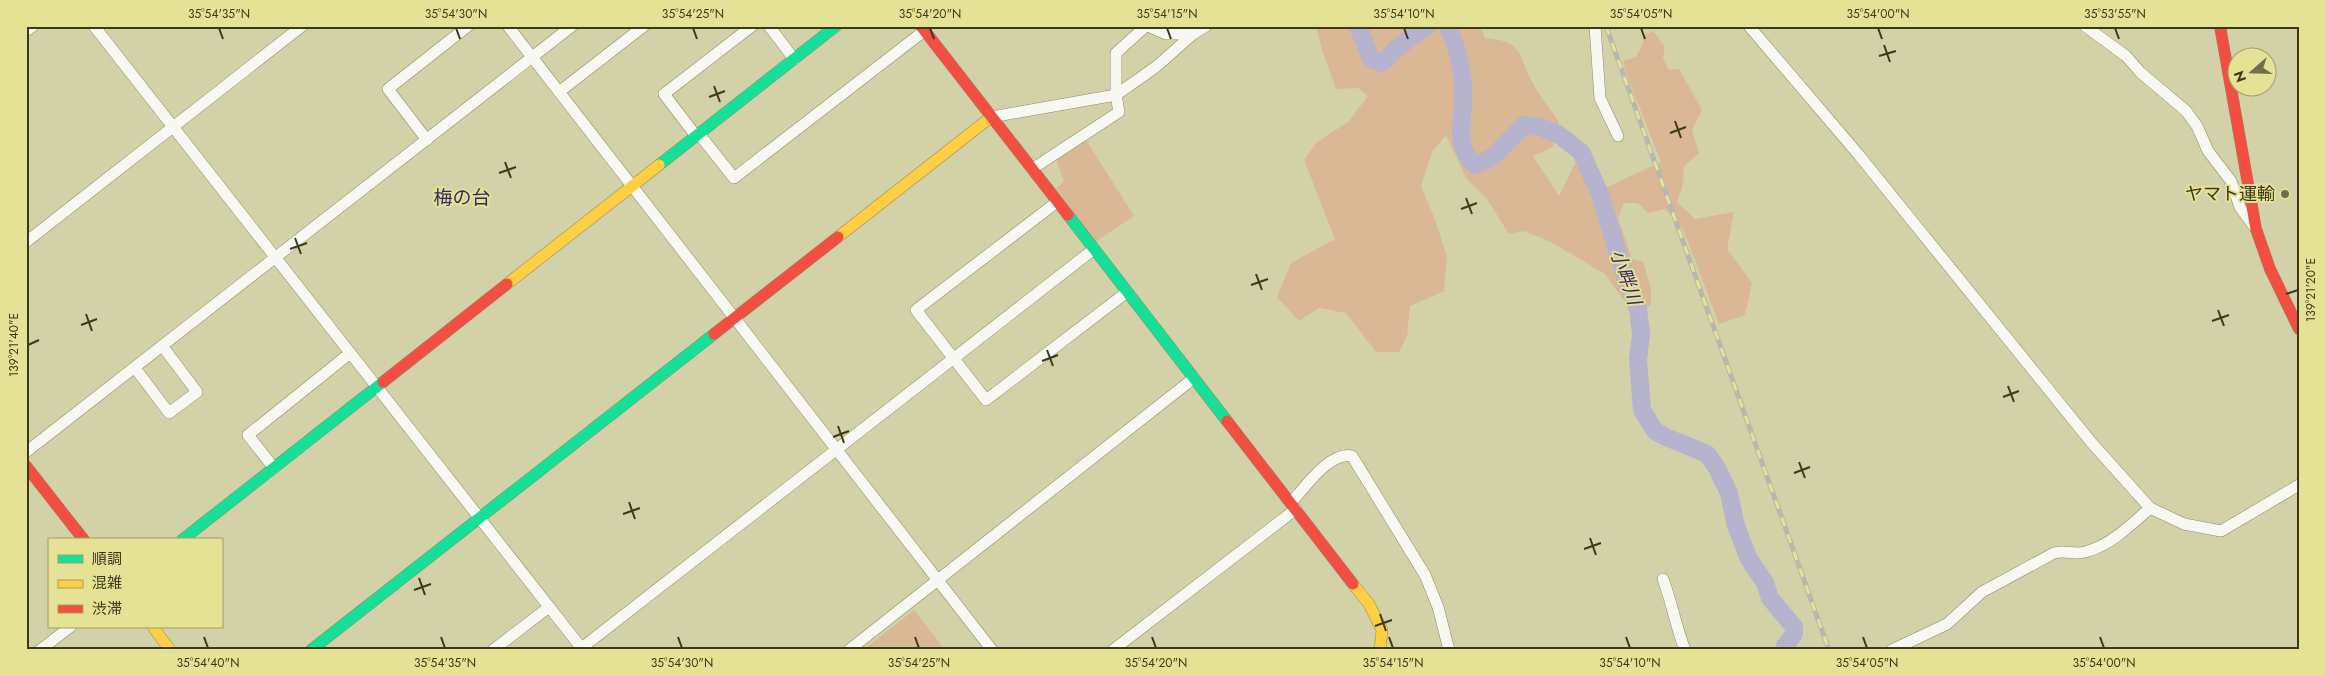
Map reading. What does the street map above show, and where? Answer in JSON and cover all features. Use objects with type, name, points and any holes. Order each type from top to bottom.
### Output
[{"type":"street","points":[[26,31],[32,26]]},
{"type":"street","points":[[94,26],[581,649],[1094,249]]},
{"type":"street","points":[[26,242],[302,26]]},
{"type":"street","points":[[427,140],[388,89],[468,26]]},
{"type":"street","points":[[508,26],[992,650]]},
{"type":"street","points":[[26,452],[572,26]]},
{"type":"street","points":[[559,92],[644,26]]},
{"type":"street","points":[[752,26],[664,94],[734,178],[922,28],[1376,614],[1382,630],[1380,650]]},
{"type":"street","points":[[769,26],[794,59]]},
{"type":"street","points":[[184,538],[836,26]]},
{"type":"street","points":[[1032,169],[1119,112],[1116,94],[1116,53],[1147,26],[1166,34],[1193,34]]},
{"type":"street","points":[[311,650],[991,117],[1116,94],[1158,66],[1193,34],[1206,26]]},
{"type":"street","points":[[1595,26],[1600,98],[1618,136]]},
{"type":"street","points":[[1750,26],[1858,154],[2091,442],[2150,508],[2184,524],[2221,531],[2299,486]]},
{"type":"street","points":[[2084,26],[2126,56],[2140,72],[2186,111],[2197,126],[2208,151],[2230,181],[2240,207],[2256,229]]},
{"type":"street","points":[[2220,26],[2256,229],[2270,269],[2299,329]]},
{"type":"street","points":[[1057,202],[916,310],[986,400],[1127,292]]},
{"type":"street","points":[[135,368],[169,413],[197,392],[162,347]]},
{"type":"street","points":[[273,467],[248,435],[349,354]]},
{"type":"street","points":[[849,650],[1194,378]]},
{"type":"street","points":[[1113,650],[1294,506],[1329,463],[1346,454],[1352,456],[1425,575],[1438,607],[1449,650]]},
{"type":"street","points":[[26,466],[82,538]]},
{"type":"street","points":[[1892,650],[1942,626],[1982,592],[2054,553],[2062,551],[2084,553],[2096,548],[2122,533],[2150,508]]},
{"type":"street","points":[[1663,580],[1685,650]]},
{"type":"street","points":[[493,650],[549,607]]},
{"type":"street","points":[[40,650],[69,628]]},
{"type":"street","points":[[153,628],[170,650]]},
{"type":"shaded area","points":[[1316,26],[1480,26],[1485,38],[1507,42],[1514,46],[1536,88],[1559,122],[1553,147],[1533,156],[1559,196],[1575,163],[1605,188],[1661,162],[1623,61],[1636,57],[1643,44],[1643,36],[1653,31],[1665,47],[1663,58],[1669,70],[1679,69],[1702,110],[1692,130],[1699,153],[1684,166],[1682,188],[1677,202],[1695,219],[1734,212],[1727,249],[1752,283],[1745,315],[1719,324],[1683,229],[1665,209],[1648,213],[1638,203],[1624,203],[1618,218],[1632,259],[1643,261],[1651,289],[1651,304],[1645,311],[1632,311],[1605,274],[1551,242],[1524,231],[1509,234],[1487,199],[1466,178],[1446,135],[1432,152],[1421,186],[1436,222],[1447,257],[1444,291],[1410,306],[1407,335],[1399,352],[1376,352],[1346,313],[1319,308],[1299,321],[1277,297],[1291,263],[1335,239],[1304,160],[1317,142],[1348,122],[1368,96],[1358,88],[1336,89],[1322,50]]},
{"type":"shaded area","points":[[1086,140],[1134,216],[1095,242],[1056,188],[1064,182],[1056,159]]},
{"type":"shaded area","points":[[914,610],[945,650],[863,650]]},
{"type":"waterway","name":"小畔川","points":[[1358,26],[1371,59],[1382,63],[1398,47],[1428,26]]},
{"type":"waterway","name":"小畔川","points":[[1447,26],[1456,47],[1462,77],[1461,138],[1463,148],[1475,165],[1493,157],[1524,125],[1540,127],[1558,134],[1581,152],[1600,194],[1626,280],[1638,309],[1641,334],[1638,360],[1642,410],[1655,431],[1707,454],[1717,468],[1729,493],[1736,526],[1749,559],[1765,583],[1770,598],[1794,627],[1794,634],[1785,646],[1786,650]]},
{"type":"railway","points":[[1606,26],[1829,650]]},
{"type":"traffic: fast","points":[[659,165],[836,26]]},
{"type":"traffic: fast","points":[[1068,215],[1227,421]]},
{"type":"traffic: fast","points":[[311,650],[714,334]]},
{"type":"traffic: fast","points":[[185,538],[383,382]]},
{"type":"traffic: slow","points":[[838,237],[991,117]]},
{"type":"traffic: slow","points":[[507,284],[659,165]]},
{"type":"traffic: slow","points":[[1353,584],[1369,604],[1382,630],[1380,650]]},
{"type":"traffic: slow","points":[[154,628],[170,650]]},
{"type":"traffic: jam","points":[[921,26],[1068,215]]},
{"type":"traffic: jam","points":[[2220,26],[2256,229],[2270,269],[2299,329]]},
{"type":"traffic: jam","points":[[714,334],[838,237]]},
{"type":"traffic: jam","points":[[383,382],[507,284]]},
{"type":"traffic: jam","points":[[1227,421],[1353,584]]},
{"type":"traffic: jam","points":[[26,466],[82,538]]},
{"type":"place","name":"ヤマト運輸","points":[[2285,194]]},
{"type":"district","name":"梅の台","points":[[462,197]]}]
